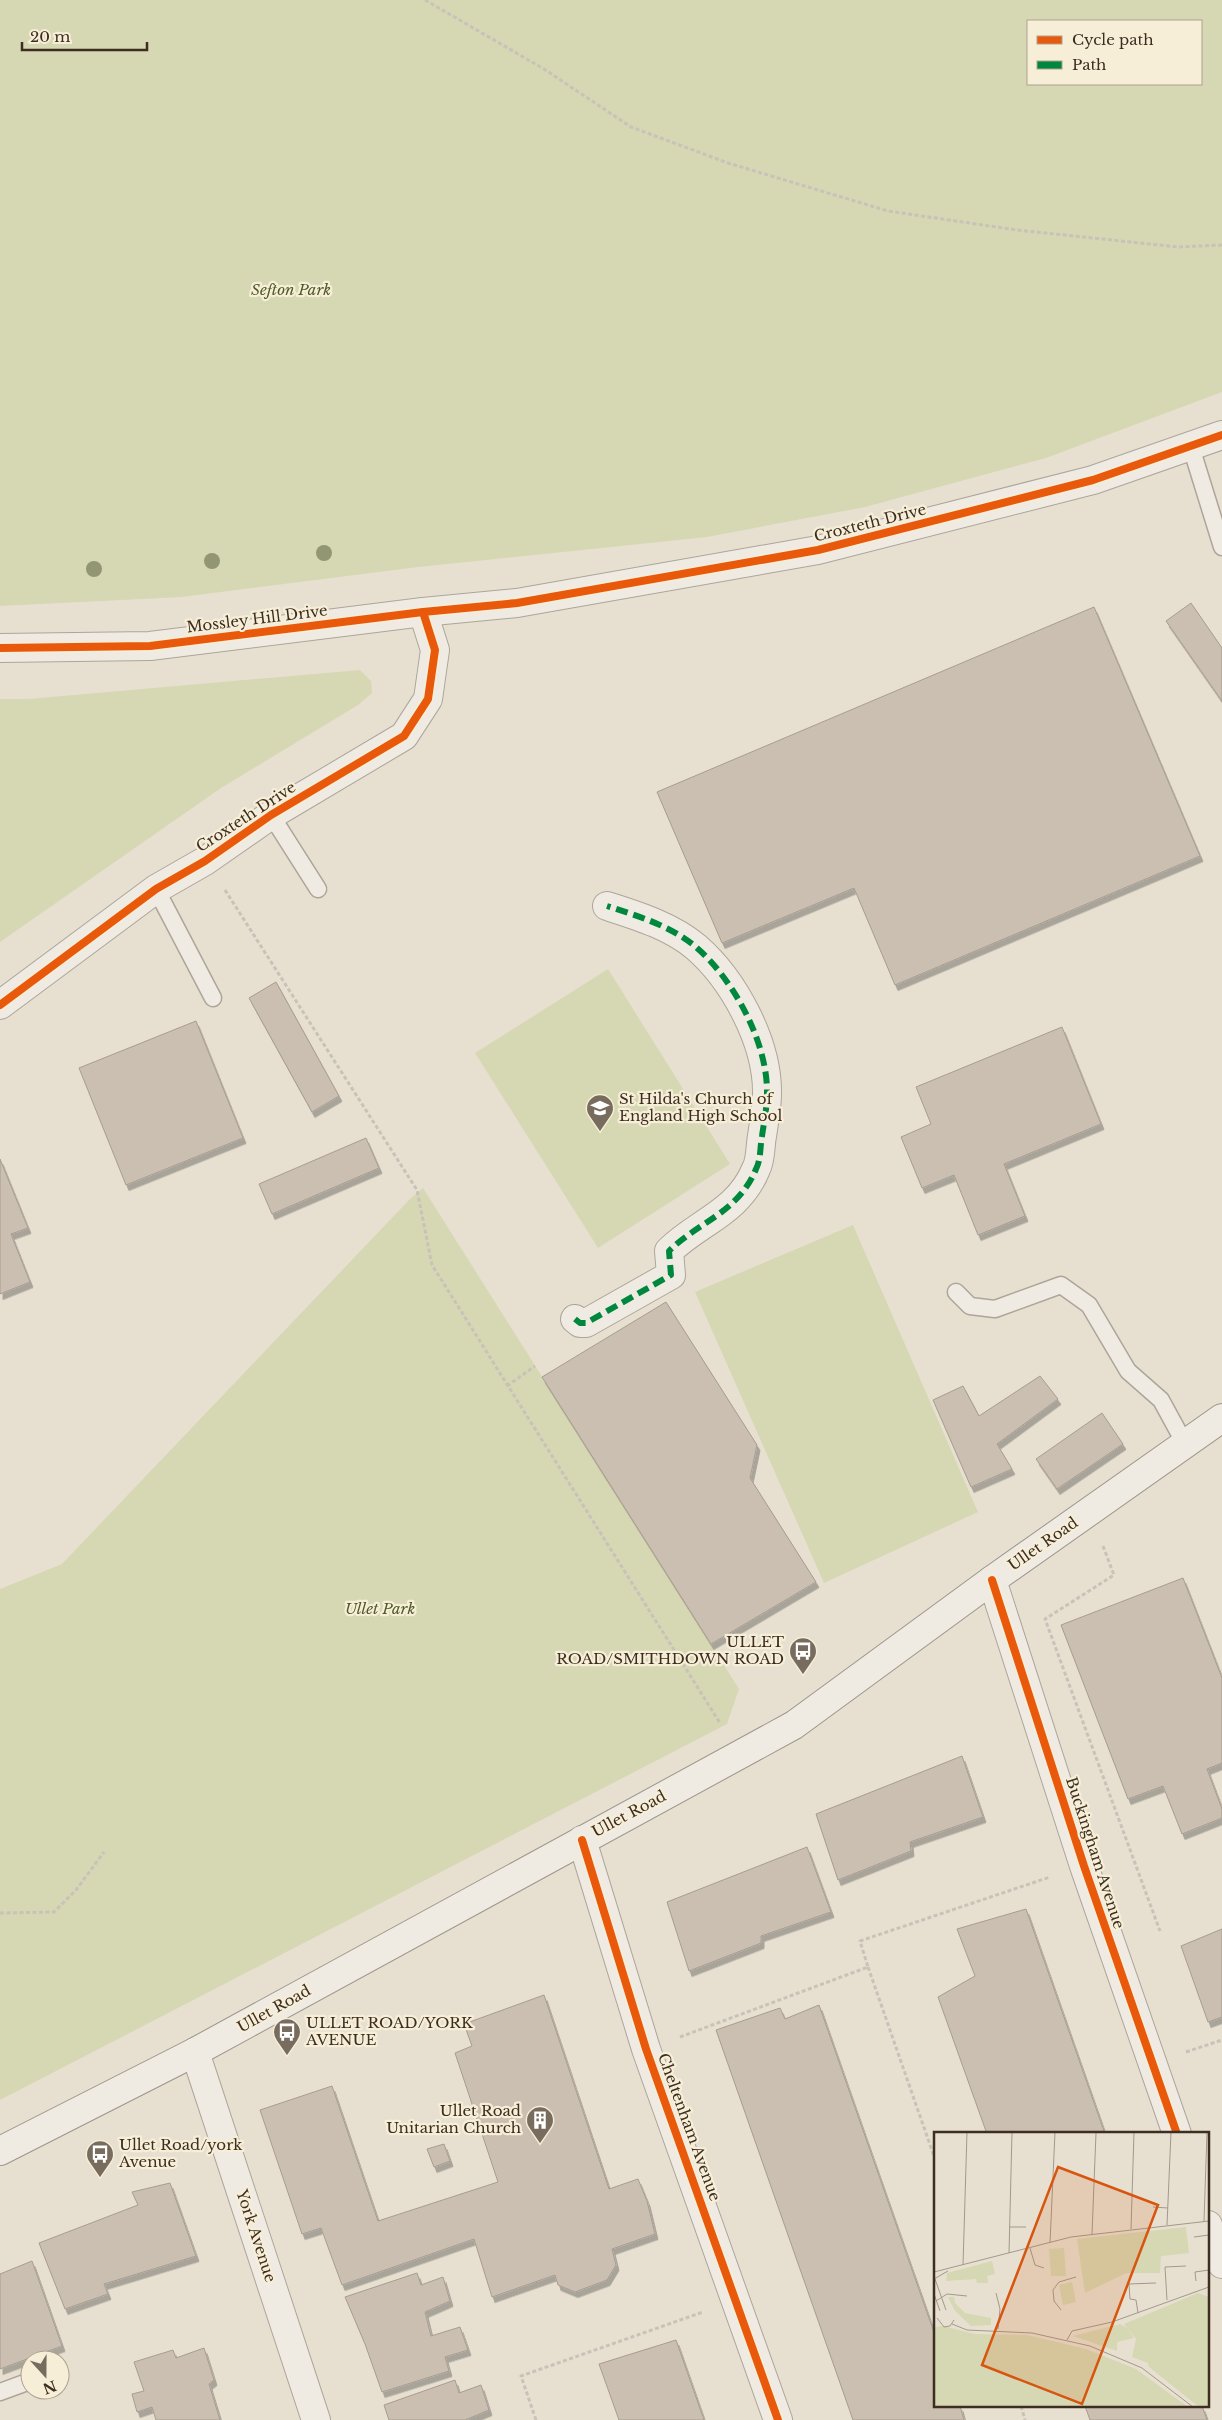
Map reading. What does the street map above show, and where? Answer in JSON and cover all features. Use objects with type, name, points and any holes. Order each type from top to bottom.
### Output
[{"type":"street","name":"Croxteth Drive","points":[[517,603],[818,550],[1093,480],[1222,435]]},
{"type":"street","name":"Mossley Hill Drive","points":[[0,648],[150,646],[423,612],[517,603]]},
{"type":"street","name":"Croxteth Drive","points":[[0,1005],[156,889],[205,861],[271,815],[404,736],[428,699],[435,650],[423,612]]},
{"type":"street","points":[[575,1319],[580,1323],[586,1323],[671,1275],[669,1251],[676,1244],[720,1215],[740,1196],[757,1169],[767,1095],[765,1072],[758,1041],[744,1011],[720,972],[696,947],[662,926],[607,906]]},
{"type":"street","name":"Ullet Road","points":[[0,2151],[195,2052],[794,1725],[992,1580],[1222,1418]]},
{"type":"street","name":"Buckingham Avenue","points":[[992,1580],[1084,1866],[1176,2132]]},
{"type":"street","name":"Cheltenham Avenue","points":[[582,1840],[646,2049],[778,2420]]},
{"type":"street","name":"York Avenue","points":[[195,2052],[316,2420]]},
{"type":"street","points":[[1210,2231],[1222,2264]]},
{"type":"lane","points":[[1191,447],[1222,547]]},
{"type":"lane","points":[[271,815],[318,889]]},
{"type":"lane","points":[[156,889],[213,998]]},
{"type":"lane","points":[[956,1292],[970,1306],[996,1309],[1061,1285],[1089,1305],[1128,1371],[1161,1400],[1185,1444]]},
{"type":"lane","points":[[0,2392],[20,2385]]},
{"type":"path","points":[[425,0],[544,69],[631,127],[728,162],[888,211],[1018,230],[1178,247],[1222,245]]},
{"type":"path","points":[[205,861],[243,916],[417,1190],[432,1265],[740,1754]]},
{"type":"path","points":[[507,1386],[535,1366]]},
{"type":"path","points":[[1090,1511],[1114,1575],[1045,1619],[1160,1931]]},
{"type":"path","points":[[0,1913],[54,1912],[76,1890],[104,1852]]},
{"type":"path","points":[[934,2156],[860,1941],[1084,1866]]},
{"type":"path","points":[[646,2049],[868,1967]]},
{"type":"path","points":[[536,2420],[521,2376],[737,2301]]},
{"type":"path","points":[[1021,2408],[1025,2420]]},
{"type":"green space","name":"Sefton Park","points":[[0,0],[1222,0],[1222,392],[1046,458],[865,507],[707,537],[418,567],[181,597],[0,606]]},
{"type":"green space","points":[[360,670],[371,681],[372,693],[358,705],[221,788],[0,942],[0,699],[29,699]]},
{"type":"green space","points":[[608,969],[730,1164],[598,1248],[475,1053]]},
{"type":"green space","name":"Ullet Park","points":[[423,1188],[739,1689],[727,1724],[0,2100],[0,1589],[62,1564],[410,1199]]},
{"type":"green space","points":[[853,1225],[978,1512],[824,1583],[695,1292]]},
{"type":"building","points":[[1191,603],[1222,648],[1222,701],[1166,621]]},
{"type":"building","points":[[1094,607],[1200,856],[895,985],[854,888],[722,943],[657,792]]},
{"type":"building","points":[[276,982],[339,1096],[312,1112],[249,998]]},
{"type":"building","points":[[196,1021],[243,1138],[126,1185],[79,1068]]},
{"type":"building","points":[[1062,1027],[1101,1124],[1004,1164],[1025,1216],[978,1235],[954,1175],[922,1188],[901,1137],[931,1124],[916,1087]]},
{"type":"building","points":[[366,1138],[379,1168],[272,1214],[259,1184]]},
{"type":"building","points":[[0,1159],[28,1228],[11,1234],[30,1282],[0,1294]]},
{"type":"building","points":[[666,1302],[757,1445],[750,1478],[816,1582],[711,1644],[542,1377]]},
{"type":"building","points":[[1040,1376],[1058,1399],[997,1444],[1012,1469],[971,1487],[933,1400],[963,1386],[979,1416]]},
{"type":"building","points":[[1102,1413],[1123,1444],[1057,1489],[1036,1459]]},
{"type":"building","points":[[1183,1578],[1222,1678],[1222,1763],[1207,1769],[1222,1809],[1222,1818],[1182,1834],[1163,1786],[1128,1799],[1061,1625]]},
{"type":"building","points":[[962,1756],[983,1817],[910,1842],[911,1851],[838,1880],[816,1814]]},
{"type":"building","points":[[807,1847],[831,1912],[761,1936],[761,1943],[689,1971],[667,1902]]},
{"type":"building","points":[[1026,1909],[1104,2132],[986,2132],[938,1997],[975,1976],[957,1929]]},
{"type":"building","points":[[1222,1929],[1222,2017],[1208,2022],[1181,1946]]},
{"type":"building","name":"Ullet Road Unitarian Church","points":[[544,1995],[609,2189],[638,2179],[647,2201],[655,2234],[612,2249],[616,2265],[607,2280],[575,2292],[558,2285],[555,2275],[492,2297],[474,2239],[342,2285],[321,2228],[302,2234],[260,2110],[332,2086],[378,2221],[498,2182],[455,2053],[472,2046],[464,2024]]},
{"type":"building","points":[[819,2005],[934,2332],[934,2408],[961,2408],[964,2420],[853,2420],[716,2030],[780,2008],[785,2019]]},
{"type":"building","points":[[444,2144],[450,2161],[434,2167],[427,2149]]},
{"type":"building","points":[[170,2183],[196,2256],[104,2284],[108,2294],[65,2309],[39,2243],[138,2205],[132,2192]]},
{"type":"building","points":[[32,2261],[62,2346],[51,2350],[20,2350],[20,2362],[0,2369],[0,2274]]},
{"type":"building","points":[[417,2273],[421,2285],[443,2277],[450,2301],[425,2312],[431,2336],[460,2327],[468,2350],[445,2357],[449,2371],[382,2392],[365,2344],[345,2297]]},
{"type":"building","points":[[676,2340],[704,2420],[619,2420],[599,2364]]},
{"type":"building","points":[[204,2348],[214,2380],[209,2384],[220,2420],[156,2420],[152,2407],[137,2412],[132,2394],[144,2391],[134,2362],[173,2350],[176,2358]]},
{"type":"building","points":[[455,2380],[459,2393],[481,2385],[489,2410],[465,2420],[389,2420],[384,2405]]},
{"type":"building","points":[[1086,2408],[1203,2408],[1207,2420],[1090,2420]]},
{"type":"marked path","points":[[575,1319],[580,1323],[586,1323],[671,1275],[669,1251],[692,1232],[717,1216],[739,1196],[748,1184],[759,1161],[767,1094],[766,1074],[755,1034],[735,995],[710,961],[696,947],[665,927],[607,906]]},
{"type":"cycle path","points":[[0,648],[150,646],[423,612],[517,603],[818,550],[1093,480],[1222,435]]},
{"type":"cycle path","points":[[0,1005],[156,889],[205,861],[271,815],[404,736],[428,699],[435,650],[423,612]]},
{"type":"cycle path","points":[[992,1580],[1084,1866],[1176,2132]]},
{"type":"cycle path","points":[[582,1840],[646,2049],[778,2420]]},
{"type":"place","name":"St Hilda's Church of England High School","points":[[600,1132]]},
{"type":"place","name":"ULLET ROAD/SMITHDOWN ROAD","points":[[803,1675]]},
{"type":"place","name":"ULLET ROAD/YORK AVENUE","points":[[287,2056]]},
{"type":"place","name":"Ullet Road Unitarian Church","points":[[540,2144]]},
{"type":"place","name":"Ullet Road/york Avenue","points":[[100,2178]]}]
